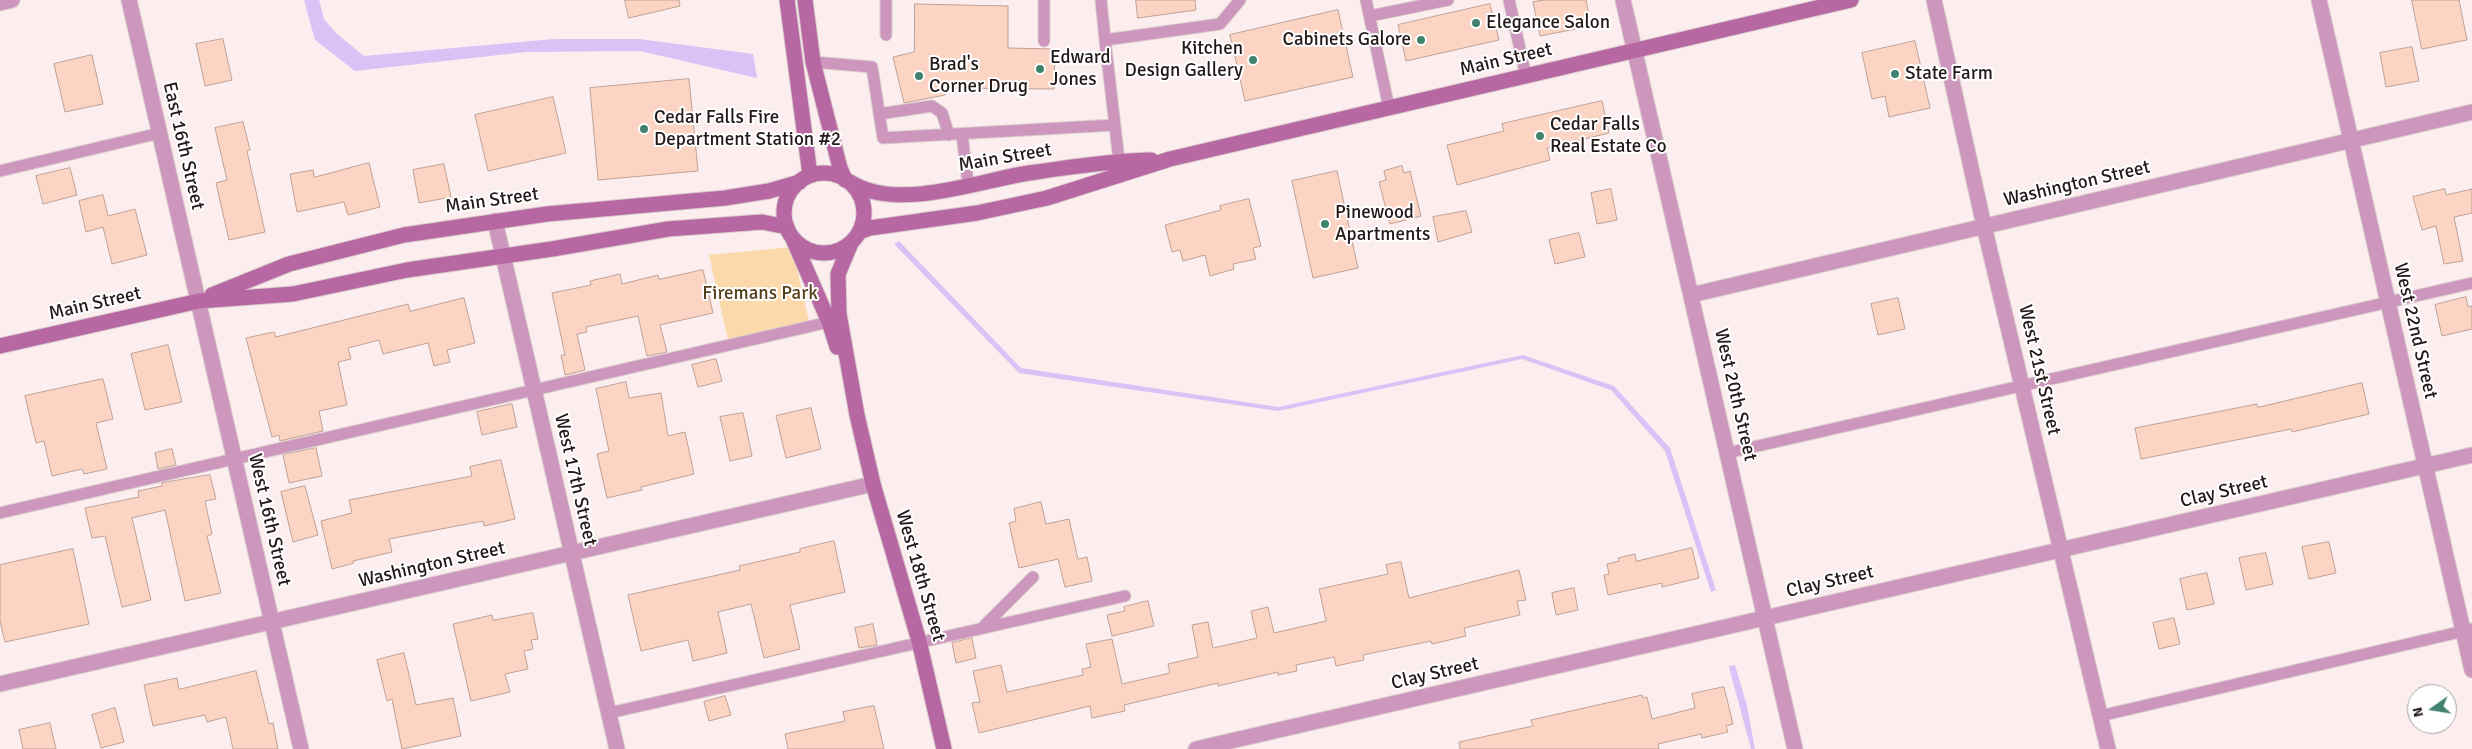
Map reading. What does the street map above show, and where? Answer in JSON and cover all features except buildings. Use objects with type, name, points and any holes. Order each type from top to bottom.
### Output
[{"type":"main road","points":[[787,0],[805,179]]},
{"type":"main road","points":[[805,0],[813,62],[840,168],[847,181]]},
{"type":"main road","name":"Main Street","points":[[855,238],[870,228],[977,213],[1047,198],[1170,159],[1851,0]]},
{"type":"main road","name":"Main Street","points":[[847,181],[864,191],[906,196],[1028,173],[1119,161],[1170,159]]},
{"type":"main road","points":[[824,173],[838,175],[847,181],[859,192],[864,205],[864,219],[855,238],[839,250],[826,253],[813,251],[802,246],[790,232],[785,214],[786,202],[791,191],[805,179],[824,173]]},
{"type":"main road","name":"Main Street","points":[[199,301],[289,264],[404,234],[625,206],[725,198],[770,191],[805,179]]},
{"type":"main road","name":"Main Street","points":[[0,346],[199,301],[293,294],[407,270],[668,229],[762,222],[790,232]]},
{"type":"main road","name":"West 18th Street","points":[[790,232],[829,322],[857,415]]},
{"type":"main road","name":"West 18th Street","points":[[855,238],[838,274],[839,314],[857,415],[872,484],[919,641],[944,749]]},
{"type":"street","points":[[0,3],[12,0]]},
{"type":"street","name":"East 16th Street","points":[[129,0],[199,301]]},
{"type":"street","name":"West 20th Street","points":[[1623,0],[1795,749]]},
{"type":"street","name":"West 21st Street","points":[[1934,0],[1984,226],[2108,749]]},
{"type":"street","name":"West 22nd Street","points":[[2319,0],[2425,466],[2468,630],[2472,670]]},
{"type":"street","name":"Washington Street","points":[[1691,295],[2472,112]]},
{"type":"street","name":"West 17th Street","points":[[495,221],[617,749]]},
{"type":"street","name":"West 16th Street","points":[[199,301],[301,749]]},
{"type":"street","name":"Clay Street","points":[[1196,749],[2472,455]]},
{"type":"street","name":"Washington Street","points":[[0,684],[872,484]]},
{"type":"lane","points":[[886,0],[886,35]]},
{"type":"lane","points":[[1044,0],[1044,41]]},
{"type":"lane","points":[[1101,0],[1119,161]]},
{"type":"lane","points":[[1105,40],[1220,24],[1240,0]]},
{"type":"lane","points":[[1366,0],[1389,108]]},
{"type":"lane","points":[[1370,16],[1448,0]]},
{"type":"lane","points":[[1508,0],[1526,76]]},
{"type":"lane","points":[[813,62],[872,67],[883,138],[1115,126]]},
{"type":"lane","points":[[880,114],[932,106],[942,113],[949,135]]},
{"type":"lane","points":[[0,171],[160,133]]},
{"type":"lane","points":[[962,134],[968,184]]},
{"type":"lane","points":[[1727,453],[2472,283]]},
{"type":"lane","points":[[0,513],[829,322]]},
{"type":"lane","points":[[982,627],[1033,578]]},
{"type":"lane","points":[[608,713],[919,641],[1125,596]]},
{"type":"lane","points":[[2100,716],[2468,630]]},
{"type":"green space","name":"Firemans Park","points":[[792,247],[810,326],[729,345],[709,255]]},
{"type":"shaded area","points":[[304,0],[319,0],[324,19],[336,33],[364,56],[554,39],[639,39],[753,54],[757,78],[640,51],[526,52],[355,71],[315,40]]},
{"type":"shaded area","points":[[899,241],[1021,368],[1278,407],[1523,355],[1614,386],[1670,448],[1716,590],[1711,592],[1665,451],[1611,390],[1522,359],[1278,411],[1019,373],[894,244]]},
{"type":"shaded area","points":[[1735,665],[1747,706],[1755,749],[1751,749],[1730,671],[1729,666]]},
{"type":"place","name":"Elegance Salon","points":[[1476,23]]},
{"type":"place","name":"Cabinets Galore","points":[[1421,40]]},
{"type":"place","name":"Kitchen Design Gallery","points":[[1253,60]]},
{"type":"place","name":"Edward Jones","points":[[1040,69]]},
{"type":"place","name":"State Farm","points":[[1895,74]]},
{"type":"place","name":"Brad's Corner Drug","points":[[919,76]]},
{"type":"place","name":"Cedar Falls Fire Department Station #2","points":[[644,129]]},
{"type":"place","name":"Cedar Falls Real Estate Co","points":[[1540,136]]},
{"type":"place","name":"Pinewood Apartments","points":[[1325,224]]}]
